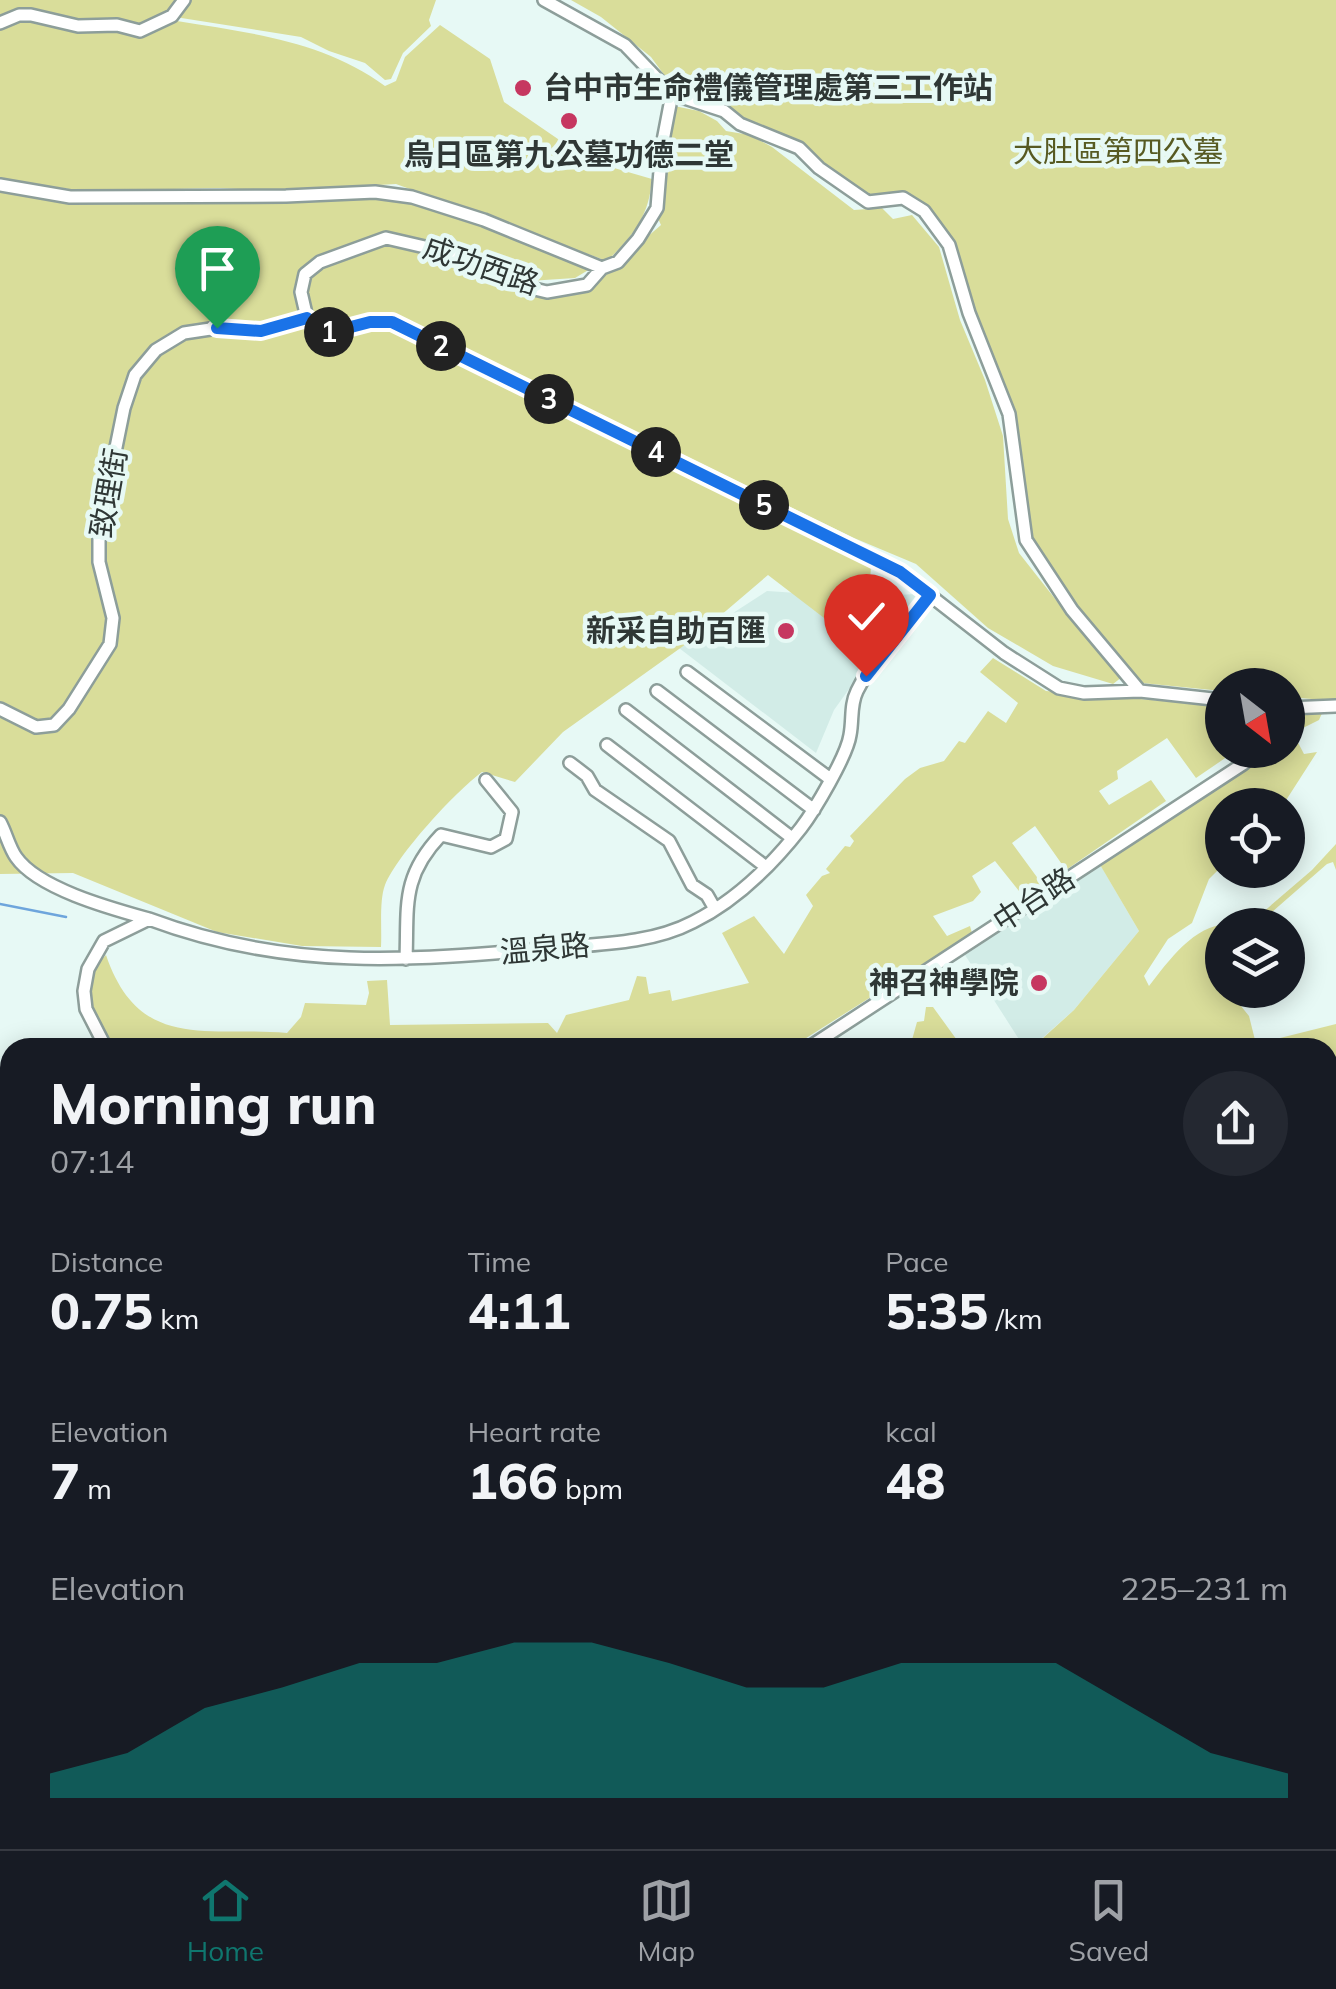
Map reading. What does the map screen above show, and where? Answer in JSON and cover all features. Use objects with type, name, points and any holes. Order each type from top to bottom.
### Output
[{"type":"street","points":[[0,23],[30,15],[78,26],[117,25],[140,32],[172,16],[184,0]]},
{"type":"street","points":[[544,0],[625,45],[672,94],[724,111],[740,124],[799,148],[819,168],[868,202],[903,198],[924,211],[954,256],[969,313],[1009,414],[1026,540],[1072,610],[1140,691]]},
{"type":"street","name":"成功西路","points":[[307,318],[301,292],[305,274],[320,262],[386,238],[451,253],[522,286],[547,292],[587,285],[602,268],[618,262],[657,208],[662,146],[672,94]]},
{"type":"street","points":[[0,186],[70,196],[376,192],[412,197],[484,220],[602,268]]},
{"type":"street","points":[[307,318],[324,334],[370,322],[392,322],[900,572],[1004,654],[1059,688],[1084,694],[1140,691],[1205,698]]},
{"type":"street","name":"致理街","points":[[0,708],[36,727],[54,725],[69,709],[110,644],[113,618],[99,562],[100,531],[129,390],[144,361],[169,340],[202,328],[261,331],[307,318]]},
{"type":"street","name":"溫泉路","points":[[150,919],[200,937],[262,951],[344,960],[406,959],[624,941],[670,931],[715,909],[766,868],[814,810],[850,736],[855,694],[930,595]]},
{"type":"street","points":[[687,672],[829,778]]},
{"type":"street","points":[[657,690],[814,810]]},
{"type":"street","points":[[1305,710],[1336,706]]},
{"type":"street","points":[[626,710],[792,838]]},
{"type":"street","points":[[607,744],[766,868]]},
{"type":"street","points":[[570,763],[587,776],[595,790],[669,840],[692,885],[708,894],[715,909]]},
{"type":"street","name":"中台路","points":[[823,1038],[1237,768]]},
{"type":"street","points":[[406,959],[409,881],[432,844],[441,835],[491,848],[506,839],[512,812],[486,780]]},
{"type":"street","points":[[0,822],[18,859],[39,878],[101,905],[150,919]]},
{"type":"street","points":[[101,1038],[86,1008],[88,969],[104,941],[150,919]]},
{"type":"shaded area","points":[[767,591],[858,597],[917,594],[834,710],[816,753],[679,648]]},
{"type":"shaded area","name":"神召神學院","points":[[1101,866],[1139,931],[1074,1010],[1042,1038],[1018,1038],[965,955]]},
{"type":"green space","points":[[0,0],[179,0],[166,13],[177,21],[312,49],[385,86],[396,81],[405,57],[440,25],[490,59],[504,102],[590,161],[652,179],[648,204],[632,233],[607,261],[396,184],[272,191],[81,191],[0,178]]},
{"type":"green space","points":[[187,0],[436,0],[429,20],[431,26],[403,53],[391,79],[385,80],[365,63],[301,37],[175,17]]},
{"type":"green space","name":"大肚區第四公墓","points":[[571,0],[1336,0],[1336,701],[1305,698],[1305,668],[1205,668],[1205,689],[1142,683],[1046,573],[1020,530],[1010,435],[952,252],[923,210],[895,192],[861,196],[774,133],[673,87],[651,57],[601,17]]},
{"type":"green space","points":[[669,105],[699,111],[726,131],[750,135],[772,147],[854,210],[882,208],[893,219],[912,215],[939,247],[960,320],[1003,436],[1008,519],[1019,553],[1067,614],[1097,639],[1122,677],[1113,684],[1053,666],[988,628],[916,564],[854,538],[398,316],[362,318],[322,328],[306,308],[306,277],[317,268],[384,243],[409,245],[459,261],[531,292],[577,287],[609,270],[661,225],[655,212]]},
{"type":"green space","points":[[0,187],[80,198],[399,190],[595,266],[575,278],[529,281],[489,262],[414,237],[385,235],[322,255],[298,274],[294,288],[303,325],[314,331],[344,336],[387,330],[871,567],[870,581],[828,621],[768,575],[693,639],[563,732],[515,782],[482,772],[428,824],[392,872],[382,899],[381,947],[302,946],[217,932],[73,873],[0,874]]},
{"type":"green space","points":[[993,658],[1046,691],[1205,705],[1205,768],[1211,768],[1196,778],[1167,738],[1117,771],[1118,779],[1099,791],[1109,805],[1151,780],[1166,801],[1066,870],[1035,826],[1012,843],[1042,884],[1023,896],[995,861],[972,876],[981,892],[973,901],[933,916],[947,936],[970,926],[972,933],[806,1038],[109,1038],[91,1001],[91,978],[106,955],[120,986],[137,1007],[179,1028],[203,1031],[287,1033],[301,1017],[305,1003],[366,1005],[367,981],[387,980],[390,1025],[548,1023],[557,1033],[566,1015],[629,1000],[637,976],[646,977],[649,994],[670,990],[672,1001],[749,983],[722,933],[754,916],[784,954],[813,906],[806,895],[822,876],[830,873],[826,869],[845,846],[850,847],[854,841],[850,836],[905,779],[920,768],[944,761],[959,741],[965,743],[988,711],[1006,723],[1018,703],[980,672]]},
{"type":"green space","points":[[1323,711],[1319,720],[1305,727],[1305,712]]},
{"type":"green space","points":[[1317,752],[1294,788],[1207,788],[1236,768],[1305,768],[1305,754]]},
{"type":"green space","points":[[1205,790],[1206,888],[1192,923],[1168,939],[1144,976],[1149,986],[1186,943],[1205,930],[1205,1008],[1243,1008],[1249,1016],[1254,1038],[1043,1038],[1074,1010],[1139,931],[1099,863]]},
{"type":"green space","points":[[1336,844],[1336,870],[1333,862],[1327,864],[1305,883],[1305,876]]},
{"type":"green space","points":[[1291,888],[1299,888],[1277,908],[1268,908]]},
{"type":"green space","points":[[926,1007],[933,1007],[955,1038],[913,1038],[917,1022],[924,1021]]},
{"type":"green space","points":[[1336,1024],[1336,1038],[1280,1038]]},
{"type":"waterway","points":[[0,904],[66,917]]},
{"type":"place","name":"台中市生命禮儀管理處第三工作站","points":[[523,88]]},
{"type":"place","name":"烏日區第九公墓功德二堂","points":[[569,121]]},
{"type":"place","name":"新采自助百匯","points":[[786,631]]},
{"type":"place","name":"神召神學院","points":[[1039,983]]},
{"type":"route","points":[[217,328],[261,331],[307,318],[324,334],[370,322],[392,322],[900,572],[930,595],[866,676]]}]
